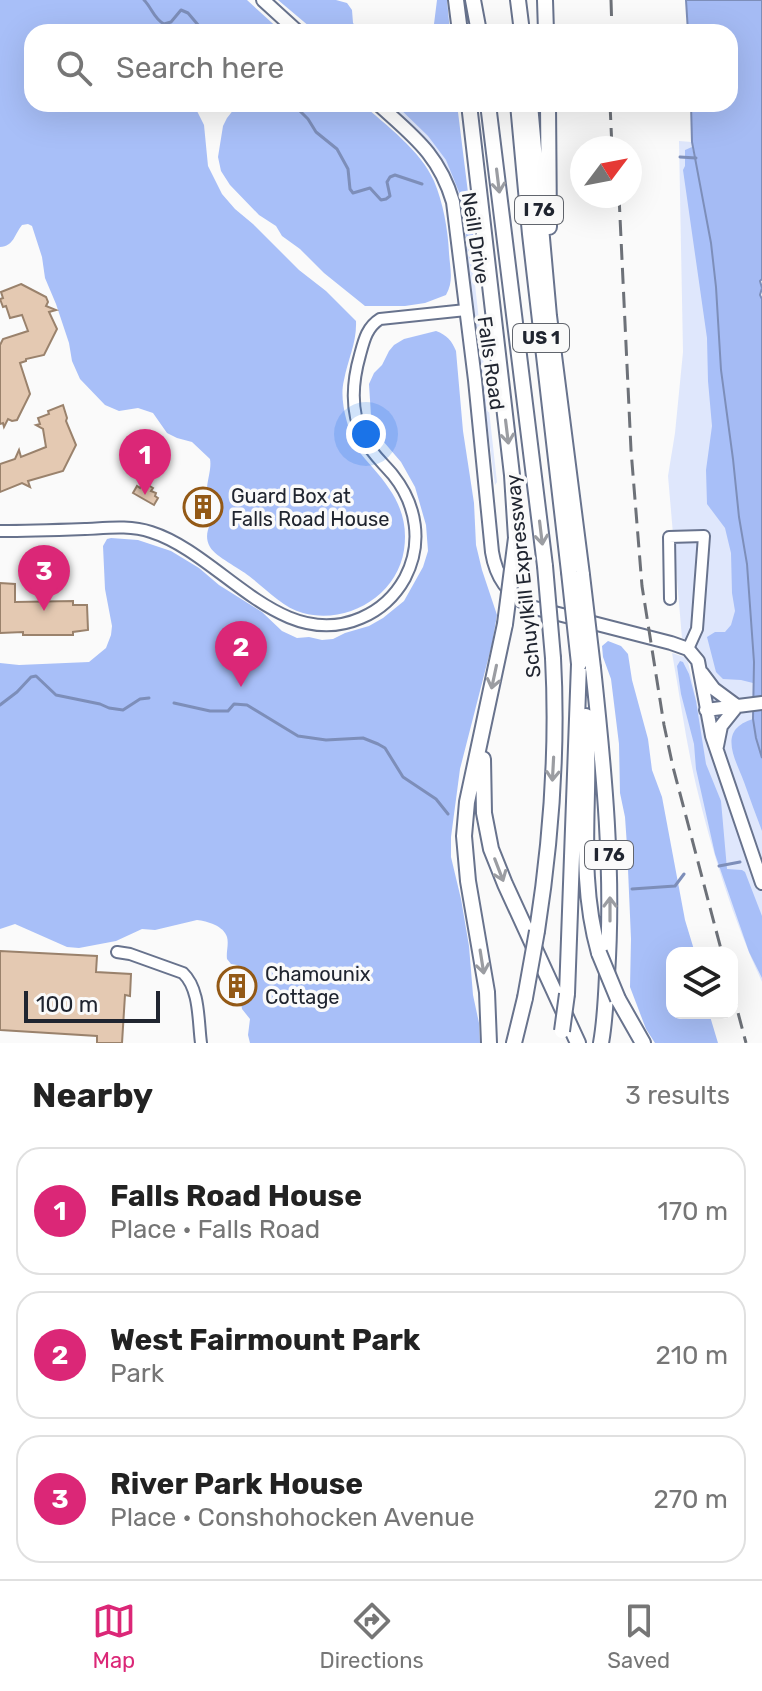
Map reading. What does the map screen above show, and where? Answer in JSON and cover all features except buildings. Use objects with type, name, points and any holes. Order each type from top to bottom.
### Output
[{"type":"highway","points":[[456,0],[459,24]]},
{"type":"highway","points":[[476,0],[478,24]]},
{"type":"highway","points":[[545,0],[546,24]]},
{"type":"highway","points":[[518,1],[519,24]]},
{"type":"highway","name":"US 1","points":[[470,112],[512,475],[516,538],[505,624],[483,729],[483,795],[491,849],[578,1043]]},
{"type":"highway","name":"Schuylkill Expressway","points":[[489,112],[545,566],[555,723],[544,886],[514,1043]]},
{"type":"highway","name":"US 1","points":[[519,112],[534,274],[586,666],[586,877],[591,917],[599,953],[618,999],[643,1043]]},
{"type":"highway","name":"I 76","points":[[531,112],[575,574]]},
{"type":"highway","points":[[548,112],[549,316]]},
{"type":"highway","points":[[516,538],[530,444]]},
{"type":"highway","points":[[561,1037],[567,994],[586,666]]},
{"type":"highway","name":"I 76","points":[[586,666],[604,776],[610,878],[609,945],[601,1043]]},
{"type":"highway","points":[[483,729],[467,802],[464,836],[468,881],[487,992],[489,1043]]},
{"type":"main road","points":[[263,0],[289,24]]},
{"type":"main road","name":"Neill Drive","points":[[387,112],[427,150],[443,175],[455,212],[466,310]]},
{"type":"main road","name":"Falls Road","points":[[466,310],[492,552],[495,569],[505,586],[522,602],[538,610],[688,649]]},
{"type":"main road","points":[[688,649],[696,656],[716,750],[762,883]]},
{"type":"main road","points":[[699,667],[714,689],[740,706]]},
{"type":"main road","points":[[706,710],[762,703]]},
{"type":"main road","points":[[716,750],[721,726],[740,706]]},
{"type":"street","name":"Falls Road","points":[[0,531],[140,529],[189,550],[286,617],[322,626],[340,624],[374,611],[394,593],[405,577],[412,560],[415,532],[413,512],[406,494],[368,446],[358,425],[353,395],[363,343],[368,330],[380,319],[466,310]]},
{"type":"street","points":[[670,599],[669,537],[704,536],[697,629],[688,649]]},
{"type":"street","points":[[117,952],[142,958],[187,977],[197,1008],[201,1043]]},
{"type":"shaded area","points":[[0,0],[247,0],[273,24],[24,24],[24,112],[198,112],[204,125],[208,166],[222,194],[356,321],[342,395],[345,412],[357,448],[388,487],[399,506],[404,526],[404,550],[399,566],[381,593],[367,603],[336,615],[303,613],[281,602],[217,555],[207,537],[212,516],[207,494],[210,459],[192,442],[167,433],[153,413],[138,408],[119,411],[105,405],[80,379],[45,278],[32,226],[22,225],[11,242],[0,247]]},
{"type":"shaded area","points":[[278,0],[336,0],[347,3],[352,10],[354,24],[306,24]]},
{"type":"shaded area","points":[[437,0],[447,0],[449,24],[434,24]]},
{"type":"shaded area","points":[[686,0],[762,0],[762,758],[753,719],[754,662],[747,564],[721,370],[711,243],[692,142],[691,112],[738,112],[738,24],[688,24]]},
{"type":"shaded area","points":[[232,112],[371,112],[421,159],[437,189],[446,226],[451,270],[446,295],[405,306],[365,306],[324,273],[282,236],[276,226],[259,215],[221,171],[218,157],[227,118]]},
{"type":"shaded area","points":[[396,112],[456,114],[495,485],[458,198],[445,167],[422,135]]},
{"type":"shaded area","points":[[403,112],[458,112],[477,265],[475,271],[471,267],[459,192],[446,160],[428,136]]},
{"type":"shaded area","points":[[679,141],[692,142],[704,200],[754,662],[753,719],[762,758],[762,982],[733,910],[709,835],[692,769],[672,653],[688,662],[698,707],[712,704],[704,657],[692,643],[682,638],[668,476],[683,352]]},
{"type":"shaded area","points":[[692,147],[711,243],[721,370],[752,605],[753,683],[723,679],[716,672],[707,637],[715,632],[725,632],[731,625],[735,611],[731,553],[725,528],[707,504],[706,470],[712,426],[707,338],[683,170],[685,150]]},
{"type":"shaded area","points":[[436,331],[449,339],[456,351],[476,545],[497,615],[460,769],[451,837],[451,857],[469,946],[480,1043],[250,1043],[250,1019],[241,1003],[252,990],[246,972],[227,959],[228,940],[225,933],[219,927],[197,920],[155,930],[142,929],[116,941],[79,948],[67,947],[15,924],[0,929],[0,663],[89,662],[106,648],[112,626],[105,589],[103,546],[111,538],[138,540],[171,551],[262,612],[282,631],[297,638],[333,639],[383,618],[404,601],[423,567],[428,551],[426,525],[415,487],[401,462],[377,434],[371,416],[369,384],[394,345],[404,339]]},
{"type":"shaded area","points":[[608,641],[621,646],[628,654],[693,947],[666,947],[666,1019],[711,1019],[718,1043],[655,1043],[646,1029],[630,987],[631,939],[625,817],[620,793],[619,744],[611,679],[602,646]]},
{"type":"shaded area","points":[[680,661],[689,674],[706,764],[721,801],[727,869],[745,872],[762,916],[762,978],[749,952],[715,854],[681,694],[677,666]]},
{"type":"shaded area","points":[[753,719],[762,758],[762,831],[732,746],[735,730]]},
{"type":"waterway","points":[[144,0],[164,24]]},
{"type":"waterway","points":[[164,24],[171,22],[181,10],[197,24]]},
{"type":"waterway","points":[[301,112],[316,132],[337,149],[348,169],[353,193],[370,188],[381,200],[386,199],[390,196],[387,182],[395,175],[422,184]]},
{"type":"waterway","points":[[680,157],[696,158]]},
{"type":"waterway","points":[[0,705],[36,676],[56,695],[109,708],[123,710],[140,699],[149,698]]},
{"type":"waterway","points":[[174,703],[210,711],[228,711],[234,704],[247,705],[298,736],[326,740],[363,738],[378,744],[385,748],[403,777],[436,799],[448,814]]},
{"type":"waterway","points":[[719,866],[740,862]]},
{"type":"waterway","points":[[632,889],[675,886],[684,874]]},
{"type":"railway","points":[[611,0],[612,24]]},
{"type":"railway","points":[[610,112],[611,136]]},
{"type":"railway","points":[[620,208],[631,450],[642,586],[673,767],[720,947]]},
{"type":"railway","points":[[738,1013],[746,1043]]},
{"type":"place","name":"Falls Road House","points":[[145,495]]},
{"type":"place","name":"Guard Box at Falls Road House","points":[[203,507]]},
{"type":"place","name":"River Park House","points":[[44,611]]},
{"type":"place","name":"West Fairmount Park","points":[[241,687]]},
{"type":"place","name":"Chamounix Cottage","points":[[237,986]]}]
